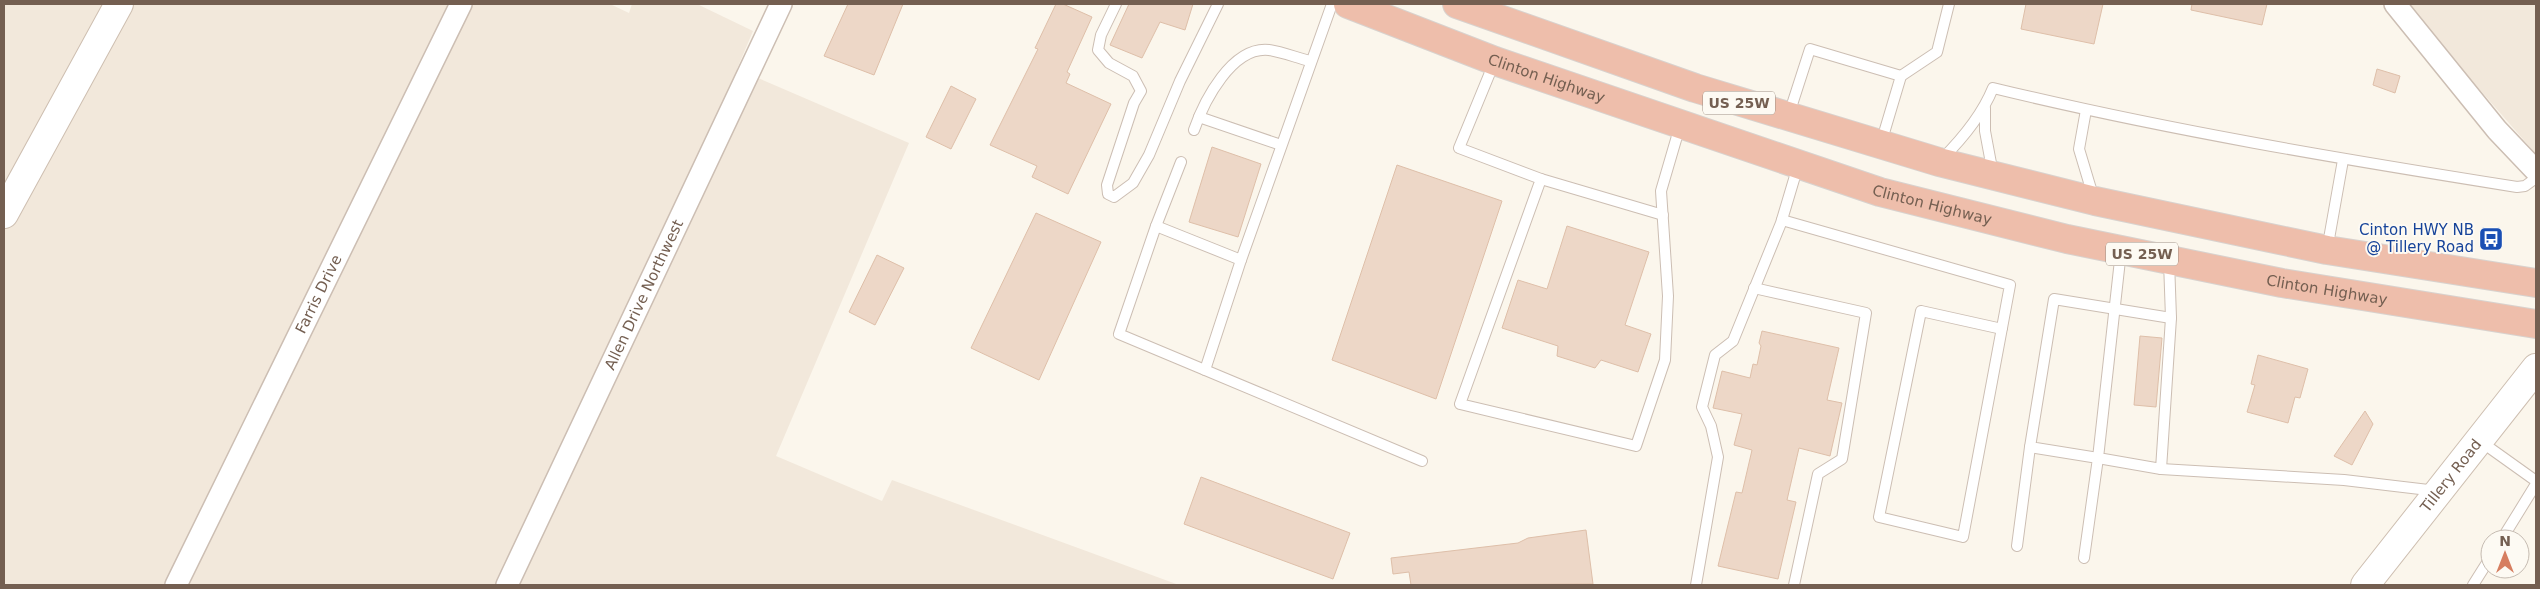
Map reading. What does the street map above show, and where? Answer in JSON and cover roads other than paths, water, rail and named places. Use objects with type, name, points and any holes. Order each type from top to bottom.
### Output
[{"type":"highway","name":"Clinton Highway","points":[[1348,4],[1495,61],[1880,192],[2015,226],[2282,283],[2536,324]]},
{"type":"highway","name":"US 25W","points":[[1457,4],[1788,118],[1880,146],[1993,176],[2095,201],[2327,250],[2536,283]]},
{"type":"highway","points":[[1552,80],[1565,42]]},
{"type":"highway","points":[[2015,226],[2026,184]]},
{"type":"main road","points":[[4,214],[119,4]]},
{"type":"main road","name":"Tillery Road","points":[[2365,585],[2437,491],[2536,368]]},
{"type":"street","name":"Farris Drive","points":[[176,585],[461,4]]},
{"type":"street","name":"Allen Drive Northwest","points":[[506,585],[781,4]]},
{"type":"street","points":[[2395,4],[2497,130],[2536,171]]},
{"type":"lane","points":[[1116,4],[1100,35],[1098,50],[1109,63],[1133,76],[1141,91],[1134,103],[1107,185],[1108,194],[1114,197],[1133,183],[1148,155],[1180,82],[1218,4]]},
{"type":"lane","points":[[1205,370],[1310,61],[1332,4]]},
{"type":"lane","points":[[1880,146],[1900,76],[1937,52],[1949,4]]},
{"type":"lane","points":[[1788,118],[1810,49],[1900,76]]},
{"type":"lane","points":[[1194,130],[1203,105],[1222,76],[1246,56],[1268,50],[1310,61]]},
{"type":"lane","points":[[1495,61],[1459,148],[1541,179],[1663,216]]},
{"type":"lane","points":[[1939,162],[1959,142],[1985,108],[1993,88],[2086,110],[2343,160],[2517,187],[2526,186],[2536,178]]},
{"type":"lane","points":[[1985,108],[1985,131],[1993,176]]},
{"type":"lane","points":[[2086,110],[2079,149],[2095,201]]},
{"type":"lane","points":[[1199,117],[1281,145]]},
{"type":"lane","points":[[1541,179],[1460,404],[1636,446],[1665,360],[1668,296],[1661,191],[1680,124]]},
{"type":"lane","points":[[2327,250],[2343,160]]},
{"type":"lane","points":[[1181,162],[1156,226],[1120,334],[1422,460]]},
{"type":"lane","points":[[1696,585],[1718,457],[1711,426],[1702,407],[1715,355],[1733,341],[1782,220],[1798,165]]},
{"type":"lane","points":[[1782,220],[2010,285],[2002,329],[1963,537],[1879,517],[1921,311],[2002,329]]},
{"type":"lane","points":[[1156,226],[1241,260]]},
{"type":"lane","points":[[2084,558],[2098,458],[2122,250]]},
{"type":"lane","points":[[2161,469],[2171,318],[2169,260]]},
{"type":"lane","points":[[1754,288],[1866,313],[1842,459],[1818,474],[1794,585]]},
{"type":"lane","points":[[2017,546],[2030,447],[2054,299],[2171,318]]},
{"type":"lane","points":[[2479,440],[2536,483],[2508,529]]},
{"type":"lane","points":[[2030,447],[2161,469],[2344,480],[2437,491]]},
{"type":"lane","points":[[2473,585],[2480,574]]},
{"type":"place","name":"Cinton HWY NB @ Tillery Road","points":[[2491,239]]}]
